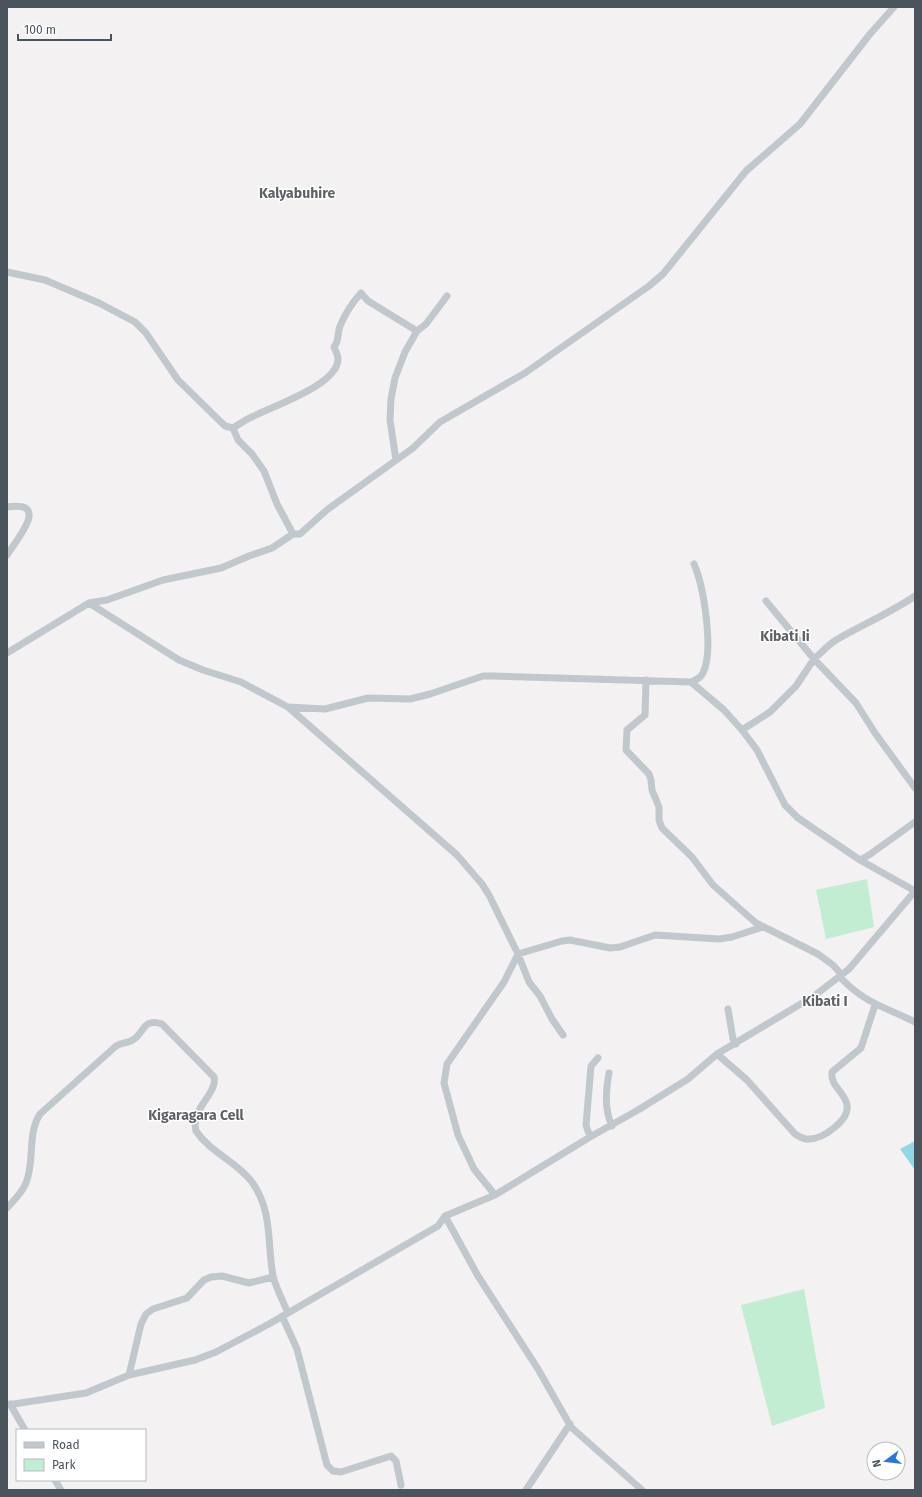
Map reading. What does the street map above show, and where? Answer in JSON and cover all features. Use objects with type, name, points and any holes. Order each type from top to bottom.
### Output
[{"type":"street","points":[[7,653],[89,603],[107,600],[163,580],[221,568],[272,548],[292,534],[300,534],[328,508],[413,448],[440,422],[525,372],[649,286],[663,274],[746,171],[800,124],[870,34],[894,7]]},
{"type":"street","points":[[7,272],[45,280],[99,303],[135,322],[146,333],[178,380],[225,426],[233,428],[252,416],[305,393],[324,381],[333,370],[338,358],[334,347],[339,341],[340,328],[351,304],[361,293],[368,300],[417,331]]},
{"type":"street","points":[[396,460],[390,430],[391,400],[399,366],[417,331],[426,324],[447,296]]},
{"type":"street","points":[[233,428],[238,440],[252,454],[264,471],[277,504],[292,534]]},
{"type":"street","points":[[7,507],[20,506],[28,510],[30,516],[27,526],[7,555]]},
{"type":"street","points":[[288,707],[325,709],[368,698],[410,699],[430,694],[483,676],[691,682],[697,680],[703,674],[707,658],[707,624],[700,584],[694,564]]},
{"type":"street","points":[[742,730],[770,712],[796,686],[814,659],[835,641],[861,626],[879,619],[915,596]]},
{"type":"street","points":[[766,601],[814,659],[856,702],[875,733],[915,788]]},
{"type":"street","points":[[89,603],[179,660],[203,670],[241,682],[288,707],[457,855],[482,884],[518,954],[529,982],[540,996],[552,1019],[563,1034]]},
{"type":"street","points":[[646,680],[645,715],[627,730],[626,750],[649,774],[662,828],[692,857],[720,892],[763,927],[818,954],[833,964],[840,976],[853,991],[875,1005],[915,1022]]},
{"type":"street","points":[[24,1429],[8,1405],[86,1393],[129,1375],[195,1360],[216,1352],[438,1226],[445,1216],[496,1195],[590,1137],[612,1126],[688,1079],[717,1054],[788,1013],[849,969],[861,956],[915,891],[860,860],[798,818],[786,805],[757,750],[742,730],[724,710],[691,682]]},
{"type":"street","points":[[860,860],[915,822]]},
{"type":"street","points":[[496,1195],[474,1169],[467,1156],[446,1093],[444,1073],[447,1064],[504,982],[518,954],[570,940],[610,948],[620,947],[656,935],[720,939],[732,937],[763,927]]},
{"type":"street","points":[[717,1054],[747,1080],[795,1134],[809,1140],[817,1138],[834,1128],[843,1120],[847,1111],[845,1097],[834,1084],[831,1077],[832,1072],[861,1048],[875,1005]]},
{"type":"street","points":[[728,1009],[732,1039],[736,1044]]},
{"type":"street","points":[[7,1208],[26,1184],[30,1167],[33,1130],[40,1114],[116,1046],[132,1041],[147,1024],[157,1022],[162,1024],[214,1077],[212,1088],[195,1117],[196,1131],[220,1156],[251,1182],[259,1195],[268,1220],[274,1277],[297,1349],[327,1465],[332,1471],[341,1472],[391,1456],[396,1461],[401,1485]]},
{"type":"street","points":[[590,1137],[587,1132],[586,1120],[592,1066],[598,1058]]},
{"type":"street","points":[[609,1072],[607,1110],[612,1126]]},
{"type":"street","points":[[445,1216],[478,1276],[538,1369],[570,1424],[642,1490]]},
{"type":"street","points":[[129,1375],[141,1324],[146,1314],[153,1309],[187,1298],[204,1280],[211,1277],[222,1276],[249,1283],[274,1277]]},
{"type":"street","points":[[526,1490],[570,1424]]},
{"type":"street","points":[[56,1481],[61,1490]]},
{"type":"green space","points":[[867,879],[874,927],[826,939],[816,890]]},
{"type":"green space","points":[[804,1289],[825,1408],[772,1426],[741,1305]]},
{"type":"water","points":[[915,1141],[915,1170],[900,1149]]},
{"type":"district","name":"Kalyabuhire","points":[[297,193]]},
{"type":"district","name":"Kibati Ii","points":[[785,636]]},
{"type":"district","name":"Kibati I","points":[[825,1001]]},
{"type":"district","name":"Kigaragara Cell","points":[[196,1115]]}]
